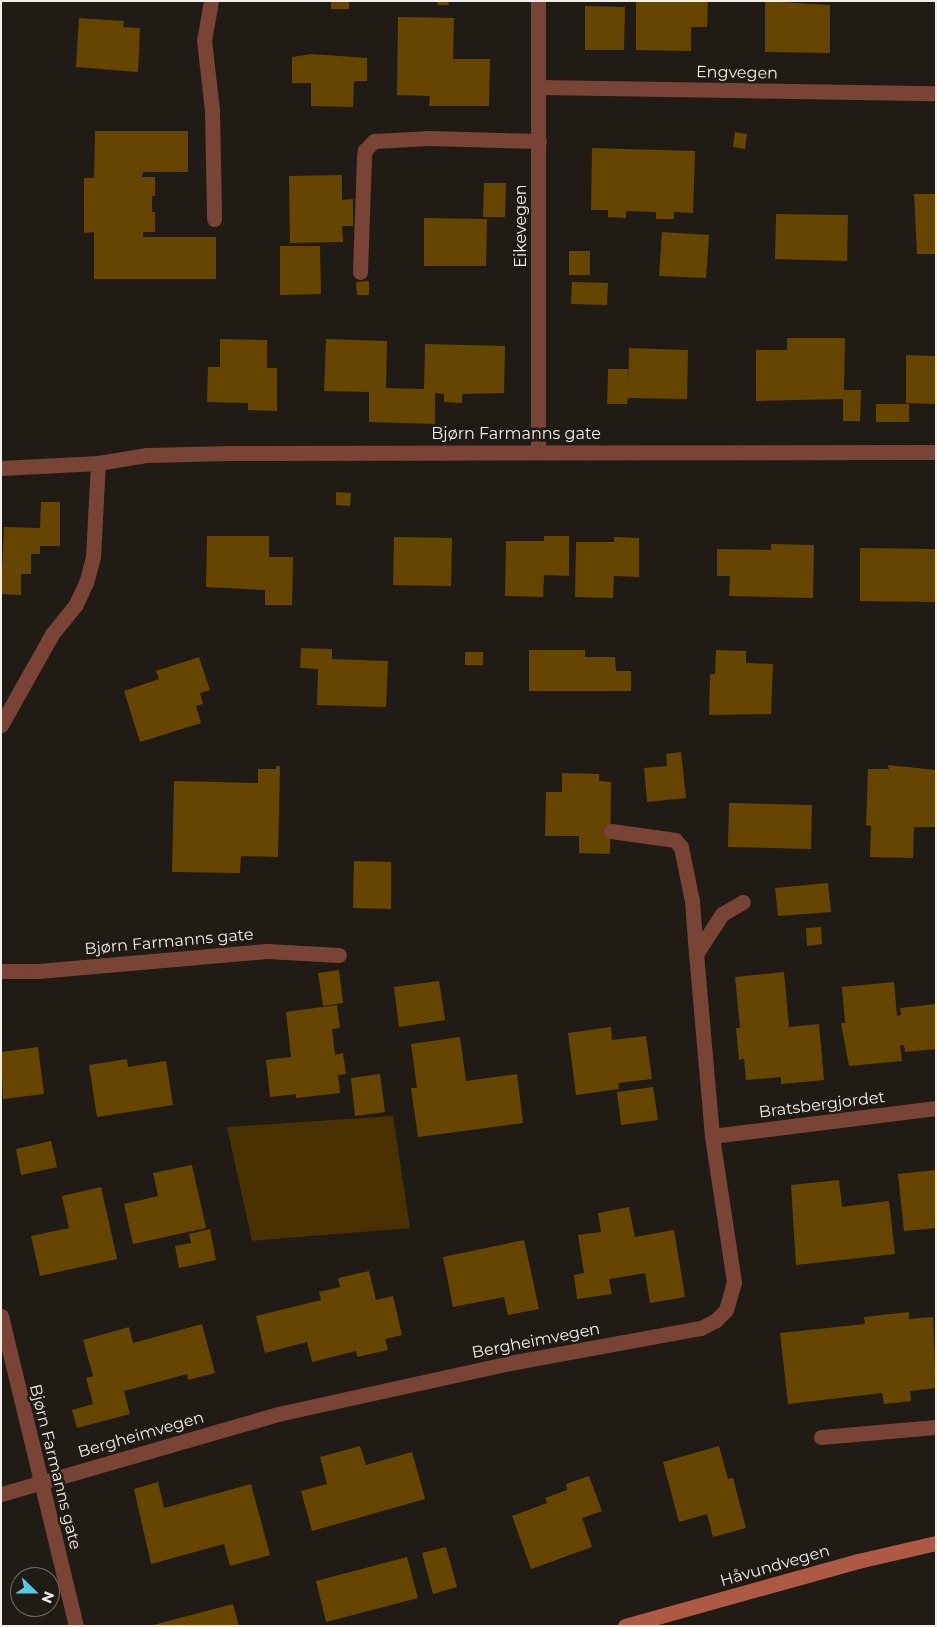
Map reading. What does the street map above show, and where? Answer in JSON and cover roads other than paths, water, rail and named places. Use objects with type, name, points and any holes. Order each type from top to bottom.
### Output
[{"type":"main road","name":"Håvundvegen","points":[[625,1626],[858,1561],[936,1544]]},
{"type":"street","points":[[211,1],[204,40],[212,110],[214,219]]},
{"type":"street","name":"Eikevegen","points":[[538,1],[538,451]]},
{"type":"street","name":"Engvegen","points":[[538,87],[936,94]]},
{"type":"street","points":[[360,272],[364,157],[365,150],[374,141],[429,138],[539,141]]},
{"type":"street","name":"Bjørn Farmanns gate","points":[[1,468],[98,462],[147,455],[232,453],[538,451],[936,452]]},
{"type":"street","points":[[1,725],[52,634],[76,604],[86,583],[93,557],[98,462]]},
{"type":"street","name":"Bergheimvegen","points":[[1,1494],[278,1414],[515,1362],[700,1328],[726,1310],[734,1282],[712,1136],[690,893],[681,847],[675,840],[611,831]]},
{"type":"street","points":[[696,954],[722,914],[743,902]]},
{"type":"street","name":"Bjørn Farmanns gate","points":[[1,971],[38,971],[267,951],[339,955]]},
{"type":"street","name":"Bratsbergjordet","points":[[712,1136],[936,1108]]},
{"type":"street","name":"Bjørn Farmanns gate","points":[[1,1316],[76,1626]]},
{"type":"street","points":[[821,1436],[936,1427]]}]
